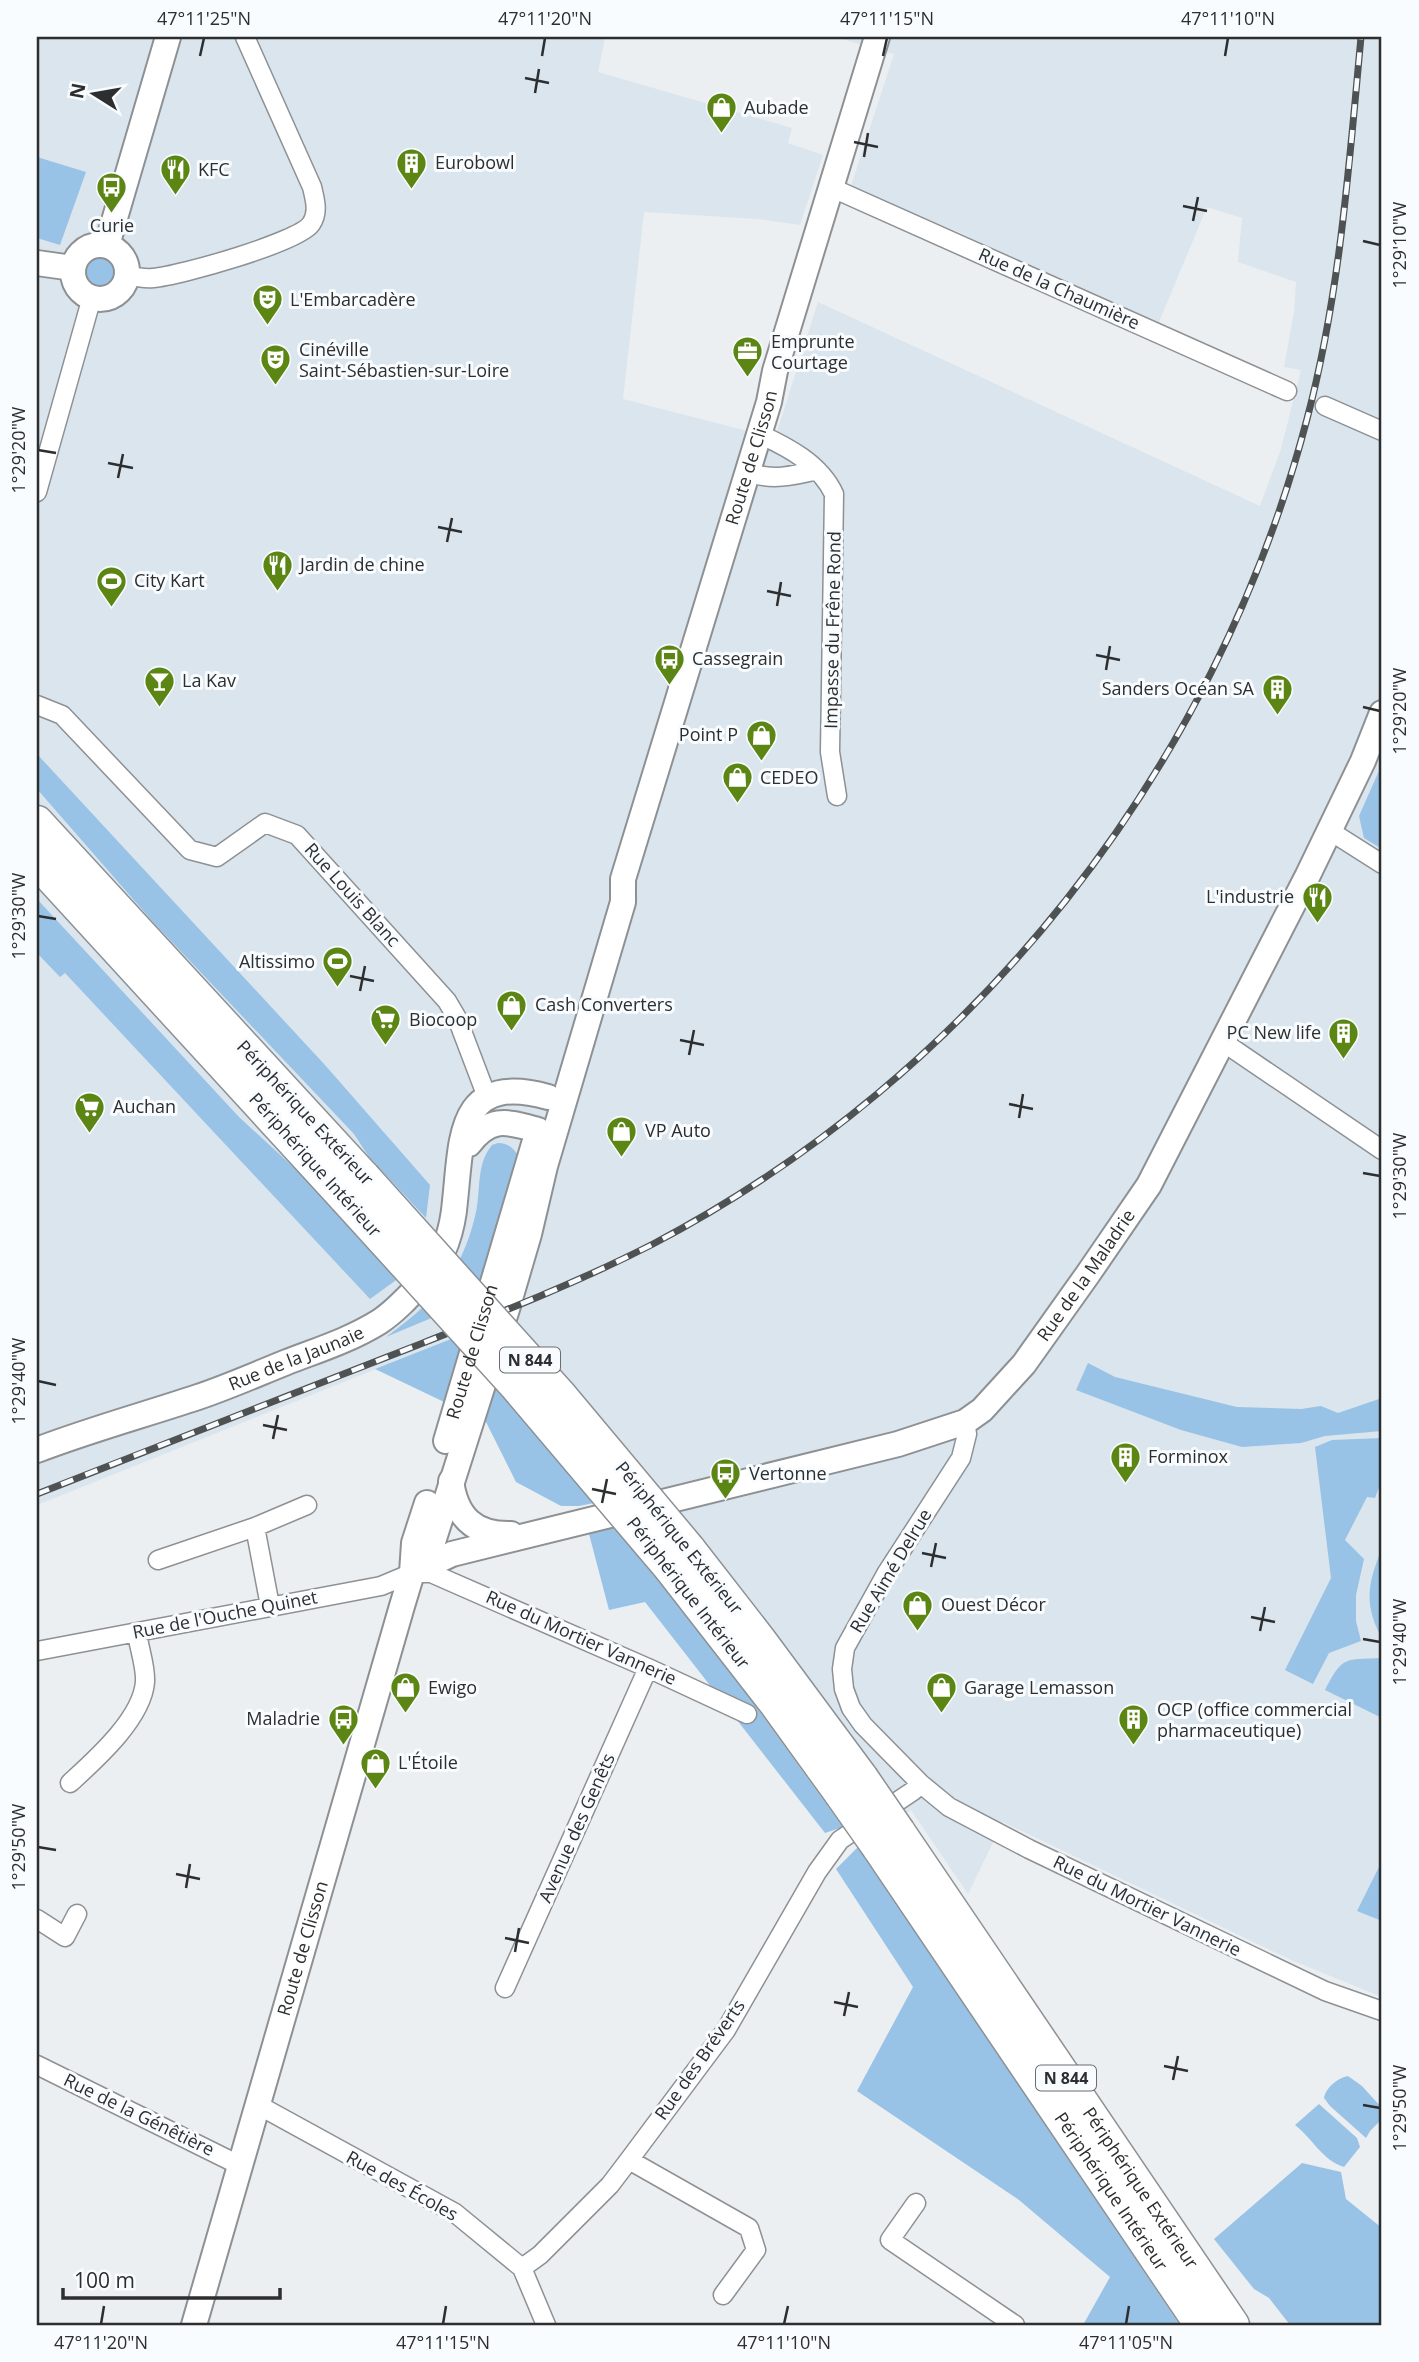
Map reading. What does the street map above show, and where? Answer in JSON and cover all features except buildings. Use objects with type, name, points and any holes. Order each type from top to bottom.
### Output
[{"type":"highway","name":"Périphérique Extérieur","points":[[37,822],[355,1188]]},
{"type":"highway","name":"Périphérique Intérieur","points":[[37,862],[355,1188],[515,1385],[679,1558],[775,1703],[851,1785],[888,1839],[1201,2325]]},
{"type":"highway","name":"Périphérique Extérieur","points":[[888,1839],[1233,2325]]},
{"type":"main road","points":[[107,246],[168,37]]},
{"type":"main road","name":"Route de Clisson","points":[[412,1573],[431,1548],[488,1370],[519,1267],[514,1253],[517,1238],[610,898],[623,879],[877,37]]},
{"type":"main road","points":[[94,245],[107,246],[115,249],[122,257],[126,275],[122,287],[116,293],[103,299],[92,298],[78,287],[73,268],[79,255],[87,248],[94,245]]},
{"type":"main road","points":[[37,263],[73,268]]},
{"type":"main road","name":"Rue de la Maladrie","points":[[412,1573],[452,1554],[898,1444],[965,1422],[982,1410],[1024,1364],[1149,1185],[1330,831],[1382,713]]},
{"type":"main road","points":[[464,1155],[484,1128],[499,1122],[516,1124],[550,1111],[531,1093],[510,1092],[487,1097]]},
{"type":"main road","name":"Rue de la Jaunaie","points":[[37,1450],[201,1396],[356,1335],[381,1321],[436,1266],[449,1230],[469,1134],[472,1126],[485,1119],[487,1097]]},
{"type":"main road","name":"Route de Clisson","points":[[194,2325],[412,1573],[414,1543],[550,1111]]},
{"type":"main road","name":"Rue de la Maladrie","points":[[451,1481],[462,1514],[479,1529],[498,1534],[536,1533]]},
{"type":"street","points":[[126,275],[155,278],[231,259],[291,238],[305,230],[314,220],[316,204],[312,187],[245,37]]},
{"type":"street","name":"Rue de la Chaumière","points":[[830,187],[1287,391]]},
{"type":"street","points":[[37,492],[44,440],[92,298]]},
{"type":"street","points":[[1325,405],[1382,431]]},
{"type":"street","name":"Impasse du Frêne Rond","points":[[759,434],[806,459],[825,477],[835,506],[830,752],[836,796]]},
{"type":"street","points":[[747,472],[762,478],[817,470]]},
{"type":"street","name":"Rue Louis Blanc","points":[[37,705],[62,715],[190,850],[217,857],[265,823],[297,835],[447,1001],[457,1018],[487,1097]]},
{"type":"street","points":[[1330,831],[1382,864]]},
{"type":"street","points":[[1223,1042],[1382,1150]]},
{"type":"street","name":"Rue Aimé Delrue","points":[[921,1783],[863,1725],[851,1708],[844,1689],[842,1669],[845,1648],[886,1574],[961,1458],[967,1434],[965,1422]]},
{"type":"street","points":[[158,1560],[255,1527],[307,1505]]},
{"type":"street","points":[[255,1527],[270,1606]]},
{"type":"street","name":"Rue de l'Ouche Quinet","points":[[37,1651],[381,1586],[412,1573]]},
{"type":"street","name":"Rue du Mortier Vannerie","points":[[412,1573],[440,1575],[747,1714]]},
{"type":"street","points":[[70,1783],[102,1752],[136,1709],[145,1682],[137,1633]]},
{"type":"street","name":"Avenue des Genêts","points":[[505,1988],[648,1668]]},
{"type":"street","name":"Rue du Mortier Vannerie","points":[[921,1783],[949,1807],[1029,1849],[1325,1991],[1382,2011]]},
{"type":"street","name":"Rue des Bréverts","points":[[522,2268],[540,2255],[610,2185],[726,2030],[817,1871],[840,1840],[921,1783]]},
{"type":"street","points":[[37,1919],[65,1937],[77,1914]]},
{"type":"street","name":"Rue de la Génêtière","points":[[37,2065],[241,2166]]},
{"type":"street","name":"Rue des Écoles","points":[[258,2105],[456,2213],[522,2268],[546,2325]]},
{"type":"street","points":[[629,2160],[749,2228],[756,2250],[723,2295]]},
{"type":"street","points":[[916,2203],[890,2240],[1015,2325]]},
{"type":"shaded area","points":[[37,37],[605,37],[598,72],[792,128],[788,143],[823,155],[800,225],[758,219],[644,212],[623,399],[775,438],[818,302],[1260,506],[1281,449],[1301,370],[1284,367],[1294,312],[1296,282],[1238,262],[1242,218],[1207,207],[1159,322],[961,233],[850,189],[894,54],[835,37],[1382,37],[1382,1997],[1291,1960],[1003,1822],[968,1894],[911,1810],[858,1847],[718,1654],[599,1502],[456,1337],[37,1505]]},
{"type":"shaded area","points":[[37,157],[86,172],[60,245],[37,238]]},
{"type":"shaded area","points":[[102,254],[114,259],[119,271],[114,283],[102,288],[90,283],[85,271],[90,259]]},
{"type":"shaded area","points":[[37,754],[325,1065],[430,1185],[426,1218],[369,1157],[354,1134],[153,922],[37,789]]},
{"type":"shaded area","points":[[1382,764],[1382,849],[1364,838],[1359,816]]},
{"type":"shaded area","points":[[37,899],[239,1117],[302,1175],[399,1278],[370,1299],[65,973],[60,977],[37,953]]},
{"type":"shaded area","points":[[498,1143],[510,1147],[519,1157],[477,1299],[386,1337],[432,1298],[454,1269],[463,1253],[476,1212],[483,1160],[492,1145]]},
{"type":"shaded area","points":[[456,1337],[599,1502],[561,1506],[516,1482],[486,1422],[375,1369]]},
{"type":"shaded area","points":[[1088,1363],[1115,1377],[1237,1407],[1301,1409],[1321,1406],[1338,1413],[1382,1398],[1382,1431],[1325,1436],[1301,1443],[1242,1447],[1181,1430],[1076,1390]]},
{"type":"shaded area","points":[[1382,1438],[1382,1479],[1375,1498],[1367,1497],[1345,1540],[1364,1559],[1356,1595],[1356,1621],[1361,1641],[1329,1653],[1313,1684],[1285,1670],[1331,1578],[1315,1447],[1332,1440]]},
{"type":"shaded area","points":[[617,1525],[718,1654],[843,1827],[825,1833],[645,1602],[609,1610],[589,1534]]},
{"type":"shaded area","points":[[1382,1548],[1382,1636],[1371,1612],[1370,1591]]},
{"type":"shaded area","points":[[1382,1658],[1382,1718],[1325,1690],[1336,1671],[1346,1662]]},
{"type":"shaded area","points":[[858,1847],[1180,2325],[1083,2325],[1110,2277],[1019,2200],[857,2091],[913,1987],[836,1869]]},
{"type":"shaded area","points":[[1382,1861],[1382,1921],[1357,1911]]},
{"type":"shaded area","points":[[1348,2076],[1362,2086],[1382,2108],[1382,2119],[1366,2138],[1324,2098],[1333,2084]]},
{"type":"shaded area","points":[[1319,2104],[1357,2138],[1360,2147],[1344,2167],[1324,2154],[1295,2125]]},
{"type":"shaded area","points":[[1302,2163],[1341,2172],[1346,2199],[1382,2228],[1382,2325],[1290,2325],[1269,2298],[1254,2289],[1214,2239]]},
{"type":"railway","points":[[37,1494],[521,1304],[653,1244],[770,1174],[878,1093],[977,1001],[1066,900],[1145,790],[1211,672],[1266,548],[1307,419],[1328,325],[1342,229],[1361,37]]},
{"type":"place","name":"Aubade","points":[[721,135]]},
{"type":"place","name":"Eurobowl","points":[[412,190]]},
{"type":"place","name":"KFC","points":[[175,197]]},
{"type":"place","name":"Curie","points":[[112,215]]},
{"type":"place","name":"L'Embarcadère","points":[[267,327]]},
{"type":"place","name":"Emprunte Courtage","points":[[748,379]]},
{"type":"place","name":"Cinéville Saint-Sébastien-sur-Loire","points":[[276,387]]},
{"type":"place","name":"Jardin de chine","points":[[277,592]]},
{"type":"place","name":"City Kart","points":[[111,608]]},
{"type":"place","name":"Cassegrain","points":[[669,686]]},
{"type":"place","name":"La Kav","points":[[159,708]]},
{"type":"place","name":"Sanders Océan SA","points":[[1277,716]]},
{"type":"place","name":"Point P","points":[[761,762]]},
{"type":"place","name":"CEDEO","points":[[737,805]]},
{"type":"place","name":"L'industrie","points":[[1317,924]]},
{"type":"place","name":"Altissimo","points":[[338,989]]},
{"type":"place","name":"Cash Converters","points":[[512,1032]]},
{"type":"place","name":"Biocoop","points":[[386,1047]]},
{"type":"place","name":"PC New life","points":[[1344,1060]]},
{"type":"place","name":"Auchan","points":[[90,1134]]},
{"type":"place","name":"VP Auto","points":[[622,1158]]},
{"type":"place","name":"Forminox","points":[[1125,1484]]},
{"type":"place","name":"Vertonne","points":[[726,1501]]},
{"type":"place","name":"Ouest Décor","points":[[918,1632]]},
{"type":"place","name":"Ewigo","points":[[405,1715]]},
{"type":"place","name":"Garage Lemasson","points":[[941,1715]]},
{"type":"place","name":"Maladrie","points":[[343,1746]]},
{"type":"place","name":"OCP (office commercial pharmaceutique)","points":[[1134,1747]]},
{"type":"place","name":"L'Étoile","points":[[375,1790]]}]
